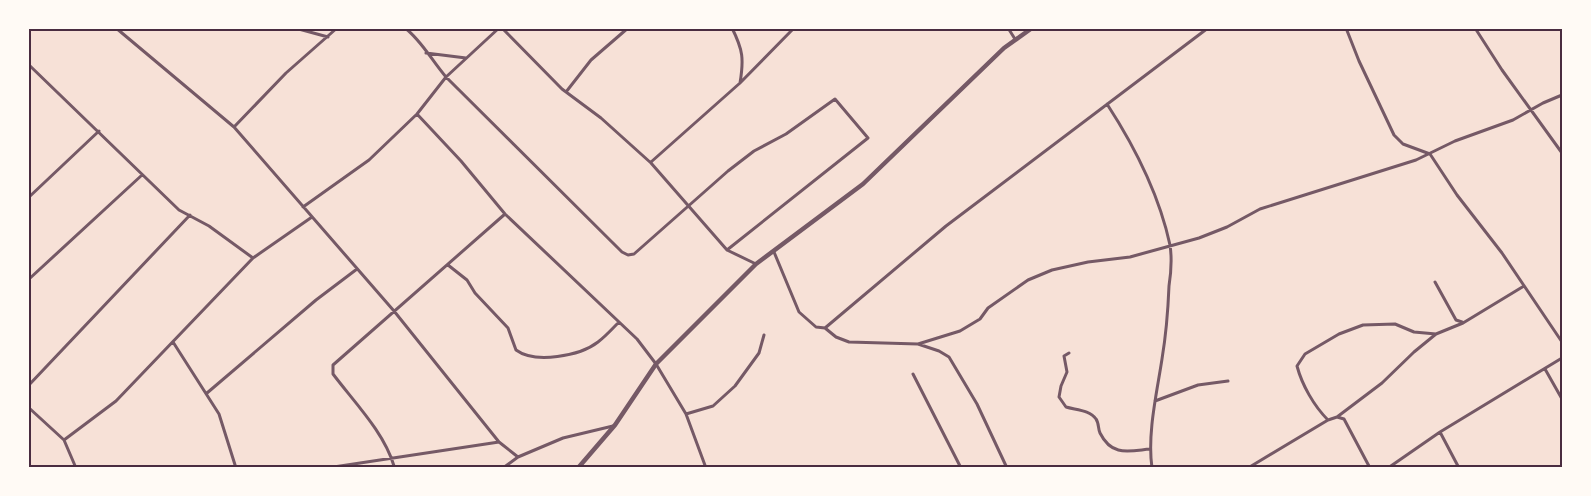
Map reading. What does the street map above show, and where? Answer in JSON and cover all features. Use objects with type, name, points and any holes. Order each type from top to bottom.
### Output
[{"type":"street","points":[[116,28],[234,127],[394,311],[499,442],[518,457]]},
{"type":"street","points":[[295,28],[328,37]]},
{"type":"street","points":[[234,127],[286,73],[337,28]]},
{"type":"street","points":[[405,28],[418,40],[446,77],[622,252],[628,255],[634,254],[754,150],[786,134],[835,99],[868,138],[727,250]]},
{"type":"street","points":[[303,207],[369,160],[417,114],[446,77],[500,28],[566,92],[601,118],[651,163],[727,250],[756,264]]},
{"type":"street","points":[[566,92],[591,60],[628,28]]},
{"type":"street","points":[[732,28],[741,46],[743,61],[740,83]]},
{"type":"street","points":[[651,163],[740,83],[794,28]]},
{"type":"street","points":[[1008,28],[1015,39]]},
{"type":"street","points":[[578,468],[615,425],[656,364],[756,264],[862,184],[1015,39],[1032,28]]},
{"type":"street","points":[[825,328],[946,226],[1208,28]]},
{"type":"street","points":[[1346,28],[1394,135],[1403,144],[1430,154],[1563,342]]},
{"type":"street","points":[[1477,29],[1531,111],[1563,153]]},
{"type":"street","points":[[426,53],[466,58]]},
{"type":"street","points":[[28,64],[179,210],[209,226],[253,258]]},
{"type":"street","points":[[918,344],[960,331],[980,319],[988,308],[1028,280],[1052,270],[1088,262],[1130,257],[1170,247],[1227,226],[1260,209],[1416,160],[1455,141],[1504,123],[1563,96]]},
{"type":"street","points":[[1107,104],[1121,125],[1150,182],[1170,247],[1167,328],[1155,401],[1150,449],[1152,468]]},
{"type":"street","points":[[417,114],[461,161],[505,214],[637,339],[656,364],[686,414],[706,468]]},
{"type":"street","points":[[28,198],[99,131]]},
{"type":"street","points":[[28,280],[142,175]]},
{"type":"street","points":[[393,468],[392,458],[376,430],[333,374],[333,365],[505,214]]},
{"type":"street","points":[[28,386],[190,215]]},
{"type":"street","points":[[64,440],[116,401],[253,258],[312,217]]},
{"type":"street","points":[[774,252],[799,312],[816,327],[825,328],[836,337],[849,342],[918,344],[949,357],[977,404],[1007,468]]},
{"type":"street","points":[[448,265],[468,280],[475,293],[508,328],[516,350],[527,355],[544,358],[584,351],[598,342],[619,322]]},
{"type":"street","points":[[207,393],[316,300],[357,269]]},
{"type":"street","points":[[1435,282],[1456,320],[1463,323]]},
{"type":"street","points":[[1248,468],[1328,420],[1337,417],[1382,382],[1413,352],[1436,334],[1463,323],[1524,286]]},
{"type":"street","points":[[1328,420],[1321,413],[1300,376],[1298,366],[1305,354],[1339,334],[1363,326],[1395,324],[1414,332],[1436,334]]},
{"type":"street","points":[[686,414],[713,406],[735,386],[759,353],[764,335]]},
{"type":"street","points":[[173,342],[219,414],[236,468]]},
{"type":"street","points":[[1069,353],[1064,356],[1067,372],[1059,397],[1066,407],[1087,412],[1096,420],[1100,433],[1108,445],[1125,452],[1150,449]]},
{"type":"street","points":[[1388,468],[1440,432],[1563,358]]},
{"type":"street","points":[[1545,369],[1563,399]]},
{"type":"street","points":[[913,374],[961,468]]},
{"type":"street","points":[[1155,401],[1198,385],[1228,381]]},
{"type":"street","points":[[28,407],[64,440],[76,468]]},
{"type":"street","points":[[1337,417],[1344,419],[1370,468]]},
{"type":"street","points":[[503,468],[518,457],[563,438],[615,425]]},
{"type":"street","points":[[1440,432],[1460,468]]},
{"type":"street","points":[[327,468],[499,442]]}]
